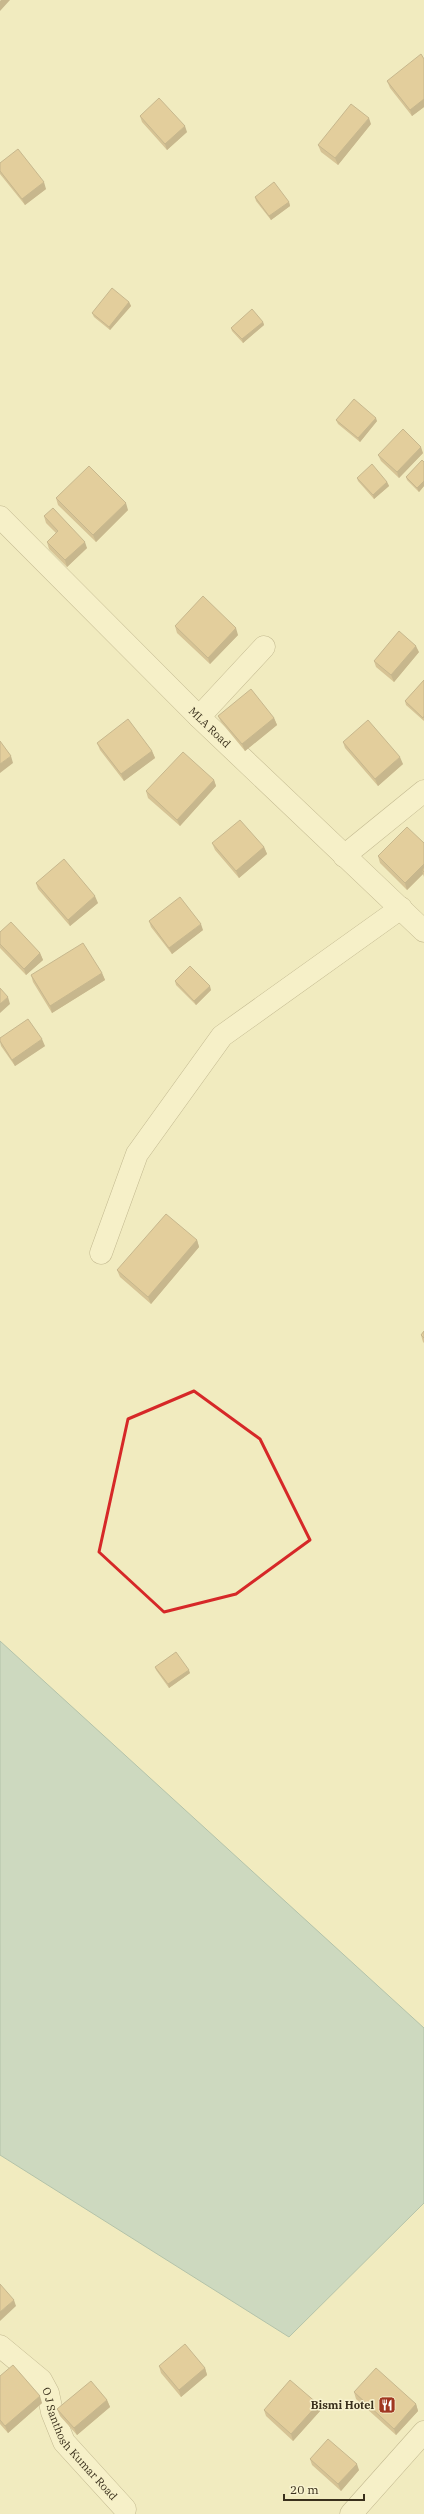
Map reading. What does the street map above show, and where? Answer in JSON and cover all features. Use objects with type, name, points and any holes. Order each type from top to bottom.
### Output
[{"type":"street","name":"MLA Road","points":[[0,517],[199,717],[424,931]]},
{"type":"street","points":[[199,717],[264,647]]},
{"type":"street","points":[[344,856],[424,791]]},
{"type":"street","points":[[101,1253],[137,1154],[222,1036],[401,908]]},
{"type":"street","name":"O J Santhosh Kumar Road","points":[[0,2346],[41,2380],[48,2393],[52,2412],[64,2442],[125,2509]]},
{"type":"street","points":[[351,2514],[424,2432]]},
{"type":"highlighted area","points":[[194,1391],[260,1439],[310,1540],[236,1594],[164,1612],[99,1552],[128,1419]]},
{"type":"water","points":[[0,1641],[424,2028],[424,2203],[289,2337],[0,2155]]},
{"type":"building","points":[[421,54],[424,59],[424,99],[410,110],[387,81]]},
{"type":"building","points":[[159,98],[185,126],[165,144],[140,116]]},
{"type":"building","points":[[351,104],[369,118],[335,158],[318,145]]},
{"type":"building","points":[[18,149],[44,182],[22,199],[0,171],[0,163]]},
{"type":"building","points":[[274,182],[289,202],[269,216],[255,197]]},
{"type":"building","points":[[112,288],[129,302],[109,327],[92,313]]},
{"type":"building","points":[[252,309],[263,322],[242,339],[231,328]]},
{"type":"building","points":[[354,399],[376,418],[358,438],[336,420]]},
{"type":"building","points":[[403,429],[421,447],[397,472],[378,455]]},
{"type":"building","points":[[422,460],[424,462],[424,481],[417,488],[406,477]]},
{"type":"building","points":[[372,464],[387,482],[373,495],[357,478]]},
{"type":"building","points":[[89,466],[126,503],[93,535],[56,498]]},
{"type":"building","points":[[53,508],[85,542],[65,560],[47,542],[58,531],[44,516]]},
{"type":"building","points":[[203,596],[236,628],[208,658],[175,626]]},
{"type":"building","points":[[399,631],[416,646],[391,675],[374,661]]},
{"type":"building","points":[[424,680],[424,716],[423,718],[405,701]]},
{"type":"building","points":[[251,689],[274,718],[242,744],[218,716]]},
{"type":"building","points":[[128,719],[152,751],[121,774],[97,743]]},
{"type":"building","points":[[368,720],[400,757],[375,779],[343,742]]},
{"type":"building","points":[[0,741],[11,756],[0,764]]},
{"type":"building","points":[[183,752],[214,780],[177,820],[146,791]]},
{"type":"building","points":[[240,820],[264,847],[236,871],[212,843]]},
{"type":"building","points":[[407,827],[424,843],[424,864],[405,883],[378,856]]},
{"type":"building","points":[[64,859],[95,896],[68,920],[36,883]]},
{"type":"building","points":[[180,897],[201,924],[169,948],[149,921]]},
{"type":"building","points":[[11,922],[40,953],[24,969],[0,944],[0,932]]},
{"type":"building","points":[[83,943],[102,973],[50,1006],[31,975]]},
{"type":"building","points":[[190,966],[210,986],[194,1001],[175,981]]},
{"type":"building","points":[[0,988],[8,997],[0,1004]]},
{"type":"building","points":[[28,1019],[42,1039],[12,1060],[0,1041],[0,1038]]},
{"type":"building","points":[[166,1214],[197,1240],[148,1297],[117,1270]]},
{"type":"building","points":[[424,1331],[424,1338],[421,1335]]},
{"type":"building","points":[[176,1652],[189,1670],[168,1684],[155,1667]]},
{"type":"building","points":[[0,2284],[14,2300],[0,2312]]},
{"type":"building","points":[[185,2344],[205,2368],[179,2390],[159,2366]]},
{"type":"building","points":[[13,2365],[40,2396],[5,2426],[0,2420],[0,2376]]},
{"type":"building","name":"Bismi Hotel","points":[[376,2368],[416,2404],[394,2429],[354,2392]]},
{"type":"building","points":[[290,2380],[318,2404],[291,2434],[264,2410]]},
{"type":"building","points":[[91,2381],[107,2400],[74,2428],[57,2409]]},
{"type":"building","points":[[328,2439],[357,2464],[338,2484],[310,2459]]},
{"type":"place","name":"Bismi Hotel","points":[[387,2405]]}]
